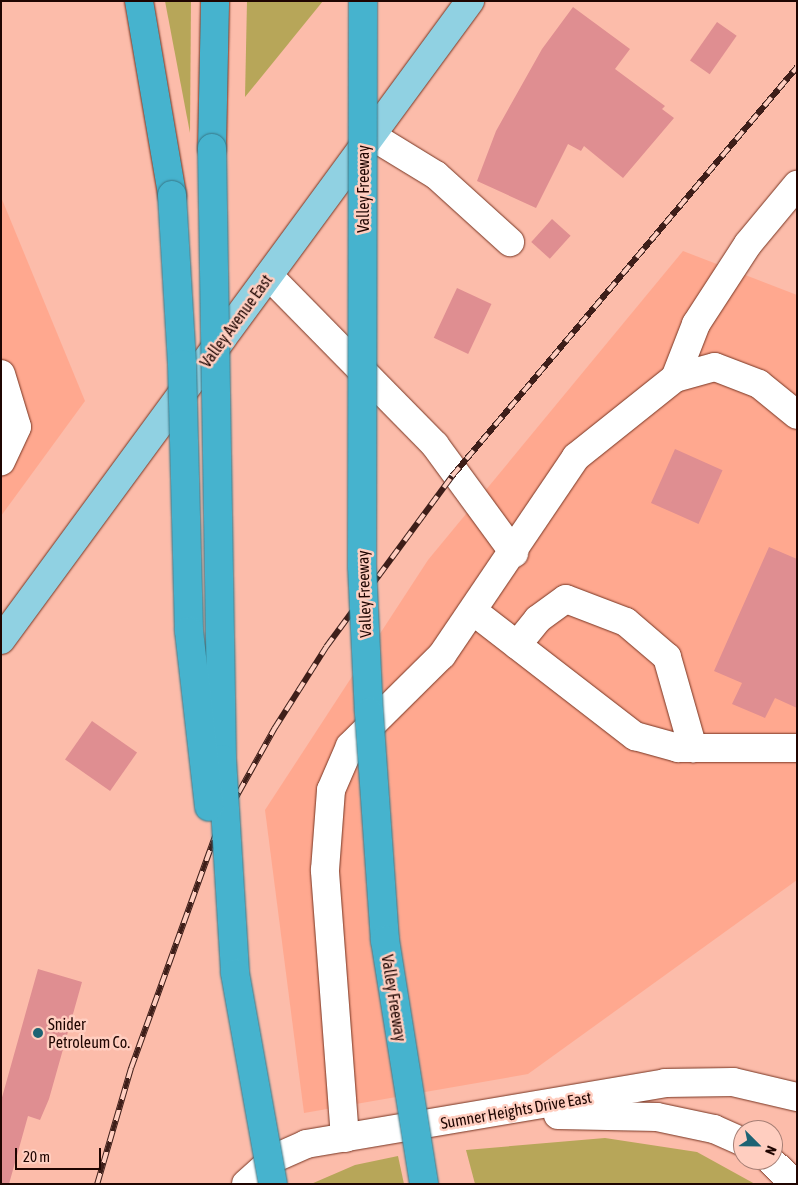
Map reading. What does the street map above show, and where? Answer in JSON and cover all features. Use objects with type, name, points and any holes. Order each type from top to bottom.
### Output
[{"type":"highway","points":[[139,1],[172,195],[182,364],[189,631],[202,761],[235,973],[273,1184]]},
{"type":"highway","points":[[214,1],[212,148],[222,759],[235,973]]},
{"type":"highway","name":"Valley Freeway","points":[[363,1],[362,566],[369,712],[385,940],[424,1184]]},
{"type":"main road","name":"Valley Avenue East","points":[[1,640],[470,1]]},
{"type":"street","points":[[372,136],[436,175],[510,242]]},
{"type":"street","points":[[675,378],[696,324],[748,244],[797,185]]},
{"type":"street","points":[[269,276],[435,445],[514,552]]},
{"type":"street","points":[[345,1138],[325,870],[331,790],[350,746],[442,655],[514,552],[576,457],[675,378],[715,367],[759,384],[797,415]]},
{"type":"street","points":[[1,374],[17,427],[1,462]]},
{"type":"street","points":[[517,645],[538,619],[566,599],[626,622],[667,657],[693,748]]},
{"type":"street","points":[[472,611],[635,736],[693,748],[797,748]]},
{"type":"street","name":"Sumner Heights Drive East","points":[[246,1184],[275,1158],[306,1144],[686,1082],[741,1083],[797,1097]]},
{"type":"street","points":[[499,1114],[657,1117],[714,1129],[733,1138]]},
{"type":"street","points":[[780,1170],[795,1184]]},
{"type":"shaded area","points":[[165,1],[191,1],[190,133]]},
{"type":"shaded area","points":[[247,1],[323,1],[245,97]]},
{"type":"shaded area","points":[[1,197],[85,401],[1,516]]},
{"type":"shaded area","points":[[683,251],[797,295],[797,880],[528,1074],[304,1113],[265,810],[428,560]]},
{"type":"shaded area","points":[[605,1138],[697,1152],[755,1184],[475,1184],[466,1150]]},
{"type":"shaded area","points":[[398,1156],[404,1184],[311,1184],[355,1165]]},
{"type":"building","points":[[573,7],[630,49],[615,69],[665,106],[662,109],[674,118],[623,178],[584,146],[581,151],[568,144],[536,208],[477,181],[496,131],[542,49]]},
{"type":"building","points":[[717,22],[737,36],[710,74],[690,61]]},
{"type":"building","points":[[552,219],[571,236],[550,259],[531,242]]},
{"type":"building","points":[[457,288],[491,304],[468,354],[434,338]]},
{"type":"building","points":[[675,449],[723,470],[699,524],[651,503]]},
{"type":"building","points":[[769,547],[797,559],[797,708],[775,698],[765,718],[732,704],[742,683],[714,671]]},
{"type":"building","points":[[92,721],[137,753],[110,791],[65,760]]},
{"type":"building","points":[[38,969],[82,982],[49,1099],[40,1120],[28,1116],[9,1184],[1,1184],[1,1101]]},
{"type":"railway","points":[[97,1184],[131,1068],[217,831],[274,729],[326,647],[452,476],[797,67]]},
{"type":"place","name":"Snider Petroleum Co.","points":[[38,1033]]}]
